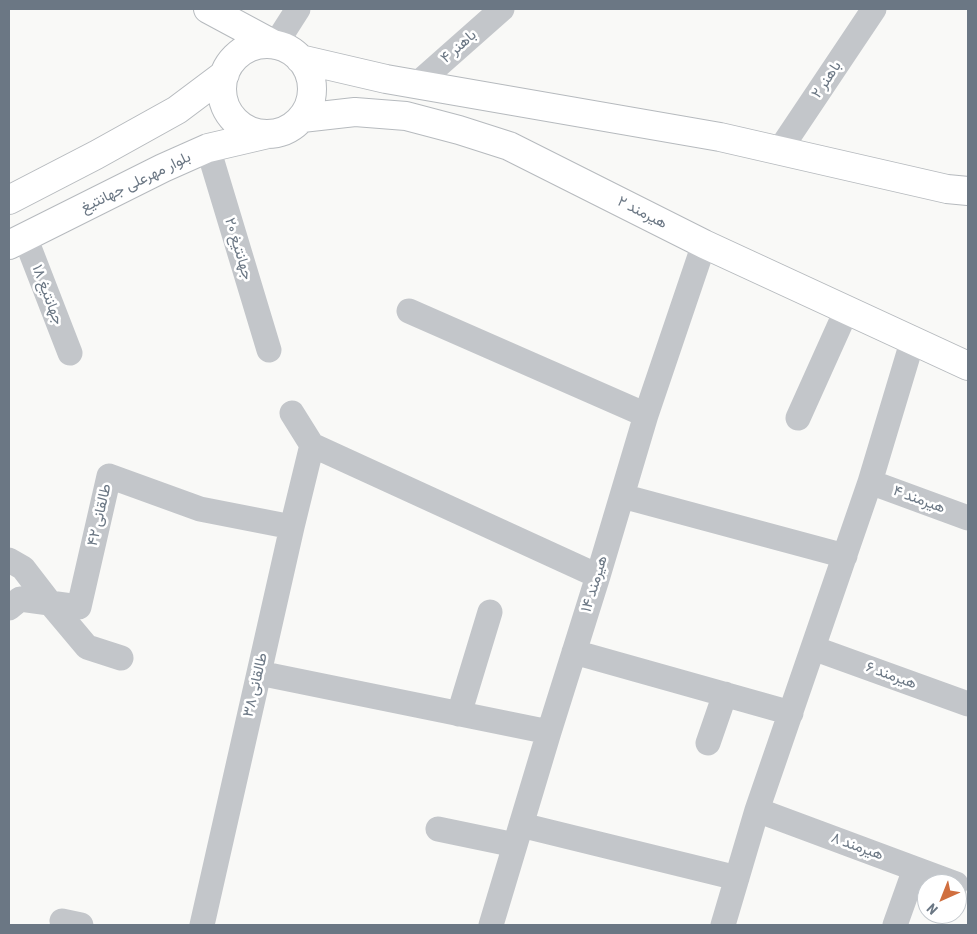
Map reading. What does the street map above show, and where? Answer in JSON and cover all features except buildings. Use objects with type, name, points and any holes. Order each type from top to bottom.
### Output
[{"type":"main road","points":[[204,9],[231,65],[222,88],[224,102],[230,115],[241,126],[254,132],[268,134],[281,132],[293,127],[309,107],[312,82],[308,70],[300,59],[289,50],[275,45],[208,9]]},
{"type":"main road","points":[[10,197],[96,156],[177,110],[231,65],[248,48],[261,45],[275,45]]},
{"type":"main road","points":[[300,59],[386,80],[720,137],[948,189],[968,191]]},
{"type":"main road","name":"هیرمند ۲","points":[[302,118],[355,112],[406,116],[509,146],[704,244],[968,366]]},
{"type":"main road","name":"بلوار مهرعلی جهانتیغ","points":[[17,241],[163,168],[208,148],[268,134]]},
{"type":"street","points":[[275,45],[298,9]]},
{"type":"street","name":"باهنر ۴","points":[[416,85],[502,9]]},
{"type":"street","name":"باهنر ۲","points":[[779,151],[874,9]]},
{"type":"street","name":"جهانتیغ ۲۰","points":[[208,148],[269,350]]},
{"type":"street","name":"جهانتیغ ۱۸","points":[[17,241],[70,352]]},
{"type":"street","name":"هیرمند ۱۴","points":[[491,925],[646,415],[704,244]]},
{"type":"street","points":[[798,418],[847,309]]},
{"type":"street","points":[[409,311],[646,415]]},
{"type":"street","points":[[722,925],[758,810],[870,482],[913,339]]},
{"type":"street","points":[[292,413],[312,445],[598,576]]},
{"type":"street","name":"طالقانی ۳۸","points":[[202,925],[312,445]]},
{"type":"street","name":"طالقانی ۴۲","points":[[9,608],[20,598],[79,607],[109,476],[200,509],[292,527]]},
{"type":"street","name":"هیرمند ۴","points":[[870,482],[968,518]]},
{"type":"street","points":[[622,496],[845,556]]},
{"type":"street","points":[[9,560],[23,568],[87,647],[121,658]]},
{"type":"street","points":[[459,714],[490,612]]},
{"type":"street","name":"هیرمند ۶","points":[[813,648],[968,704]]},
{"type":"street","points":[[574,652],[791,713]]},
{"type":"street","points":[[259,673],[549,732]]},
{"type":"street","points":[[708,743],[725,694]]},
{"type":"street","name":"هیرمند ۸","points":[[758,810],[928,874]]},
{"type":"street","points":[[438,829],[518,835],[737,878]]},
{"type":"street","points":[[894,925],[914,869]]}]
